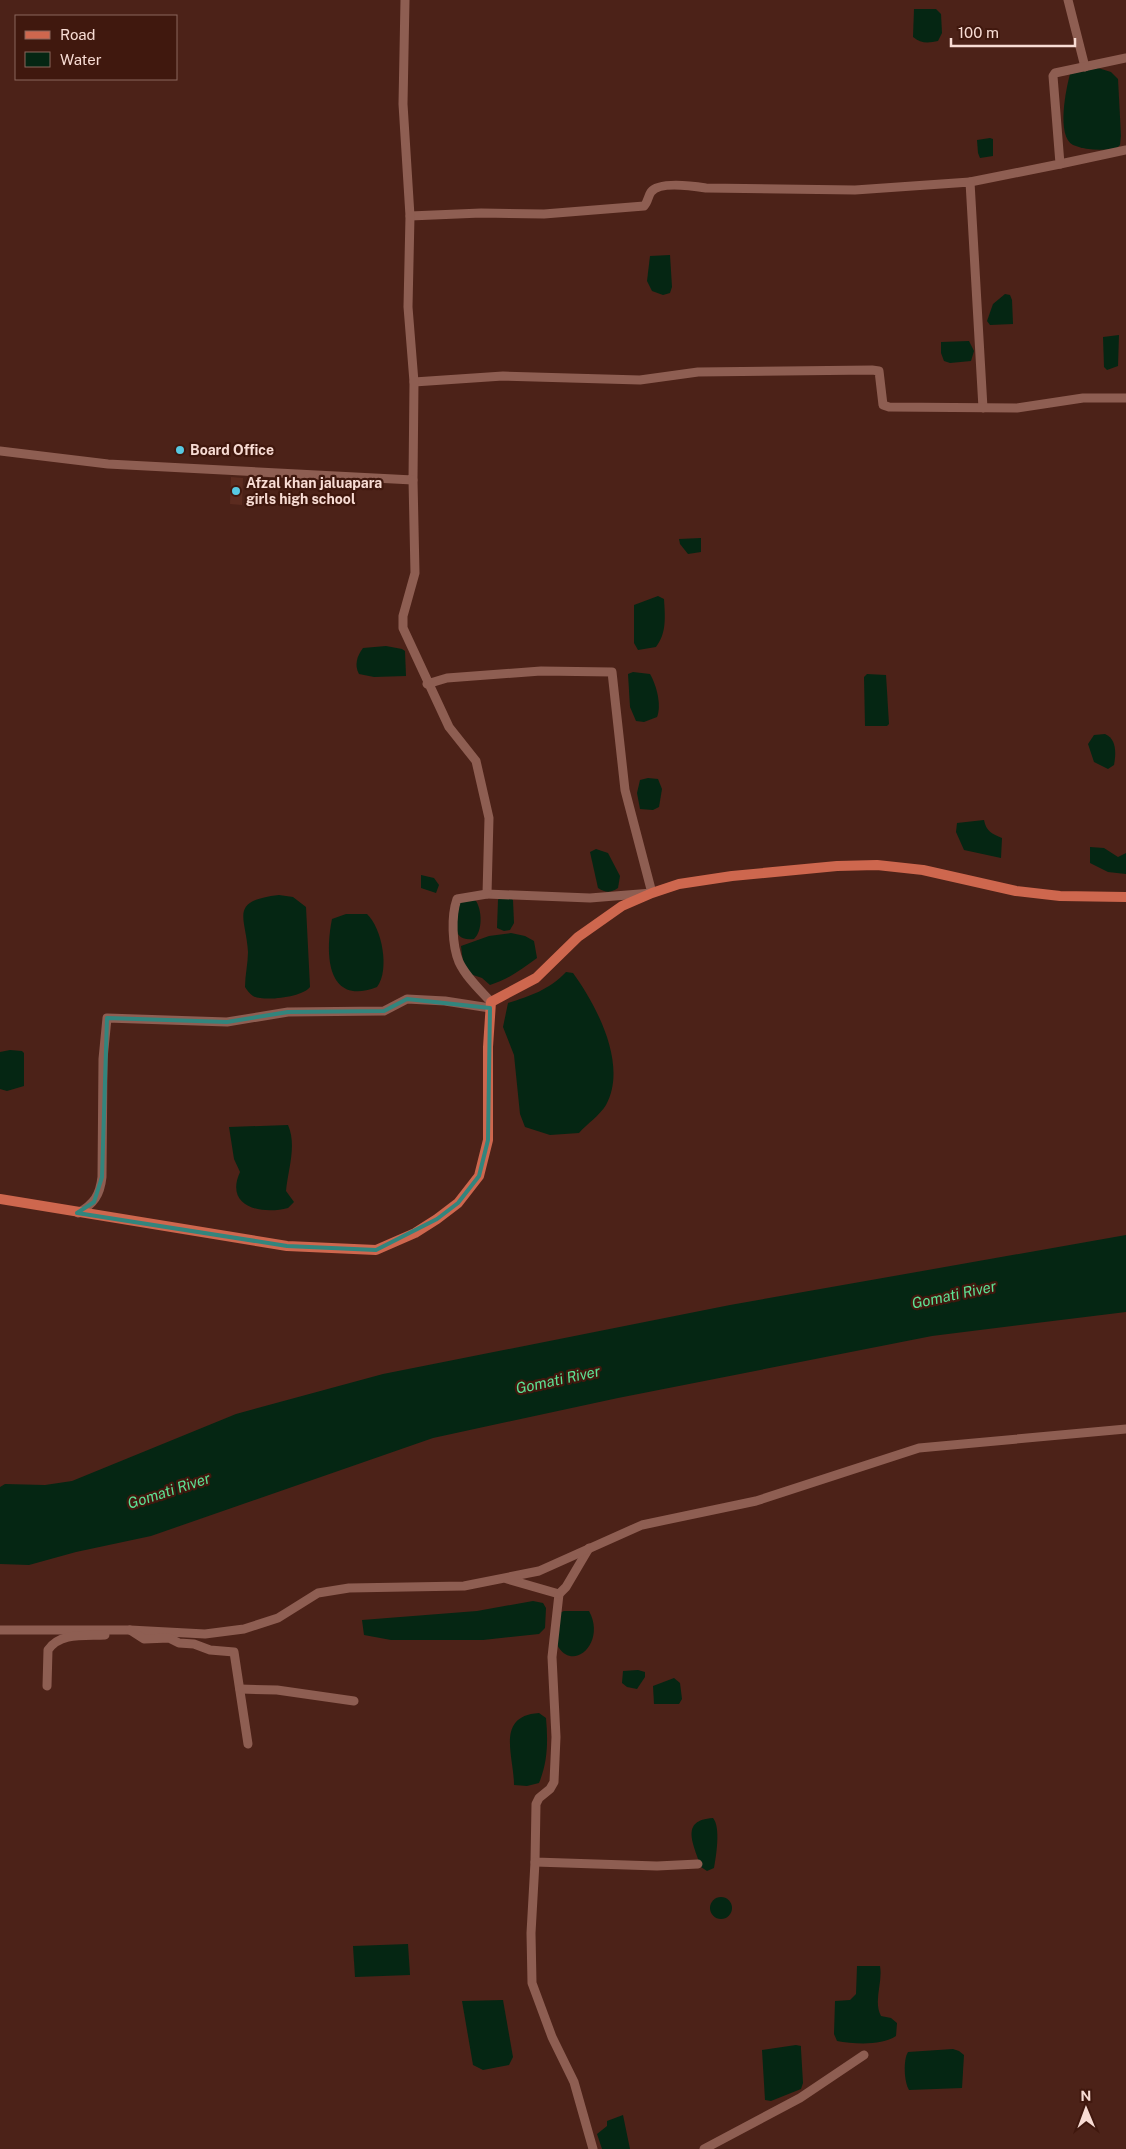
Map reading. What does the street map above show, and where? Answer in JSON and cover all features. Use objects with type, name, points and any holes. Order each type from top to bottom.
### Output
[{"type":"main road","points":[[0,1199],[287,1246],[376,1250],[415,1233],[458,1204],[479,1176],[488,1140],[491,1005],[536,978],[578,937],[622,906],[679,884],[732,876],[837,866],[877,865],[923,870],[1016,891],[1060,896],[1126,897]]},
{"type":"street","points":[[405,0],[402,104],[410,216],[408,307],[414,382],[413,480],[415,573],[403,616],[403,628],[427,684],[449,727],[476,761],[489,818],[487,894]]},
{"type":"street","points":[[1068,0],[1085,67]]},
{"type":"street","points":[[1060,164],[1053,76],[1055,73],[1126,58]]},
{"type":"street","points":[[410,216],[480,213],[544,214],[644,206],[657,187],[684,185],[706,188],[855,190],[970,182],[1126,150]]},
{"type":"street","points":[[970,182],[984,408]]},
{"type":"street","points":[[414,382],[503,376],[640,380],[698,372],[872,370],[879,371],[883,405],[889,407],[1018,408],[1083,398],[1126,398]]},
{"type":"street","points":[[0,451],[108,464],[413,480]]},
{"type":"street","points":[[427,684],[447,678],[541,671],[612,672],[625,790],[652,893],[590,898],[487,894],[457,899],[453,915],[459,962],[491,1005]]},
{"type":"street","points":[[77,1213],[94,1202],[100,1193],[102,1177],[103,1059],[107,1018],[227,1022],[288,1012],[384,1011],[407,999],[491,1005]]},
{"type":"street","points":[[0,1630],[130,1630],[205,1634],[244,1629],[278,1618],[318,1593],[349,1588],[464,1586],[539,1571],[642,1525],[756,1501],[919,1448],[1126,1429]]},
{"type":"street","points":[[589,1548],[566,1587],[559,1594],[552,1657],[556,1737],[554,1782],[536,1804],[536,1862],[531,1933],[532,1983],[552,2037],[574,2082],[593,2149]]},
{"type":"street","points":[[504,1578],[559,1594]]},
{"type":"street","points":[[130,1630],[140,1637]]},
{"type":"street","points":[[47,1686],[48,1650],[57,1640],[81,1636],[169,1638],[179,1643],[194,1644],[210,1650],[234,1652],[248,1744]]},
{"type":"street","points":[[240,1689],[277,1690],[354,1701]]},
{"type":"street","points":[[536,1862],[657,1866],[698,1864]]},
{"type":"street","points":[[704,2149],[800,2098],[864,2055]]},
{"type":"highlighted area","points":[[407,999],[490,1008],[488,1140],[479,1176],[458,1203],[437,1219],[376,1250],[287,1246],[77,1213],[94,1202],[102,1177],[107,1018],[227,1022],[288,1012],[384,1011]]},
{"type":"shaded area","name":"Afzal khan jaluapara girls high school","points":[[231,477],[243,478],[242,505],[230,504]]},
{"type":"water","points":[[914,9],[936,9],[941,14],[942,33],[938,41],[925,42],[913,37]]},
{"type":"water","points":[[1098,68],[1111,72],[1118,79],[1121,136],[1120,145],[1116,149],[1094,150],[1078,147],[1068,140],[1065,132],[1064,112],[1070,74]]},
{"type":"water","points":[[993,139],[993,156],[980,158],[977,140]]},
{"type":"water","points":[[670,255],[672,287],[670,293],[663,295],[652,291],[647,281],[650,256]]},
{"type":"water","points":[[1005,294],[1010,295],[1012,300],[1013,324],[990,325],[987,321],[993,304]]},
{"type":"water","points":[[1119,335],[1118,366],[1107,370],[1104,367],[1103,337]]},
{"type":"water","points":[[969,341],[974,351],[971,361],[950,363],[944,361],[941,353],[941,342]]},
{"type":"water","points":[[701,538],[701,552],[688,554],[680,544],[679,539]]},
{"type":"water","points":[[658,596],[664,599],[665,612],[660,642],[656,647],[638,650],[634,643],[634,605]]},
{"type":"water","points":[[386,646],[405,651],[406,676],[374,677],[359,674],[357,661],[363,648]]},
{"type":"water","points":[[633,672],[650,674],[658,695],[659,707],[657,717],[644,722],[636,721],[630,707],[628,674]]},
{"type":"water","points":[[867,674],[886,675],[889,724],[887,726],[865,726],[864,677]]},
{"type":"water","points":[[1105,734],[1112,739],[1115,752],[1114,765],[1108,769],[1094,762],[1088,744],[1094,735]]},
{"type":"water","points":[[648,778],[658,779],[662,789],[659,807],[653,810],[640,809],[637,793],[640,780]]},
{"type":"water","points":[[984,820],[990,832],[1002,838],[1001,858],[964,850],[956,832],[957,823]]},
{"type":"water","points":[[1090,847],[1104,848],[1118,857],[1126,853],[1126,874],[1108,872],[1090,863]]},
{"type":"water","points":[[596,849],[608,853],[620,876],[618,888],[613,891],[606,892],[598,888],[590,852]]},
{"type":"water","points":[[421,875],[434,878],[439,885],[436,893],[421,888]]},
{"type":"water","points":[[279,895],[293,897],[306,907],[310,987],[306,991],[283,998],[258,998],[252,995],[245,987],[248,952],[243,920],[244,913],[246,906],[252,902]]},
{"type":"water","points":[[508,896],[513,900],[514,923],[510,930],[504,931],[497,928],[498,900],[500,897]]},
{"type":"water","points":[[470,899],[476,901],[478,905],[480,926],[474,939],[466,939],[458,933],[456,923],[459,903]]},
{"type":"water","points":[[346,914],[367,914],[377,929],[384,960],[381,980],[377,987],[360,991],[347,990],[339,983],[333,973],[329,947],[332,919]]},
{"type":"water","points":[[511,933],[525,936],[534,941],[537,958],[509,977],[490,985],[482,978],[470,974],[463,962],[461,946],[489,936]]},
{"type":"water","points":[[566,972],[573,973],[600,1019],[612,1054],[614,1072],[612,1089],[606,1105],[597,1116],[579,1133],[550,1135],[525,1127],[520,1114],[514,1055],[503,1027],[508,1003],[546,988]]},
{"type":"water","points":[[10,1050],[22,1051],[24,1053],[24,1086],[7,1091],[0,1089],[0,1052]]},
{"type":"water","points":[[288,1125],[291,1133],[292,1149],[286,1191],[294,1202],[288,1208],[278,1210],[257,1209],[248,1206],[241,1201],[237,1193],[236,1184],[240,1172],[234,1159],[229,1127]]},
{"type":"water","name":"Gomati River","points":[[1126,1235],[1126,1312],[932,1336],[618,1398],[433,1438],[151,1536],[76,1552],[29,1565],[0,1564],[0,1487],[5,1484],[45,1485],[72,1481],[236,1414],[383,1374],[730,1305]]},
{"type":"water","points":[[533,1601],[543,1603],[546,1608],[545,1628],[539,1634],[483,1640],[391,1640],[364,1635],[362,1620],[477,1611]]},
{"type":"water","points":[[564,1611],[589,1611],[593,1622],[594,1633],[591,1642],[580,1655],[566,1654],[559,1648],[557,1636],[559,1613]]},
{"type":"water","points":[[638,1670],[645,1672],[645,1677],[637,1689],[627,1687],[622,1683],[623,1671]]},
{"type":"water","points":[[674,1678],[680,1683],[682,1699],[679,1704],[654,1704],[653,1686]]},
{"type":"water","points":[[539,1713],[546,1718],[547,1726],[547,1751],[542,1775],[539,1783],[527,1786],[514,1785],[510,1750],[512,1729],[517,1721],[525,1716]]},
{"type":"water","points":[[713,1818],[717,1828],[717,1850],[714,1868],[707,1871],[701,1867],[693,1842],[692,1829],[696,1823]]},
{"type":"water","points":[[717,1897],[725,1897],[732,1904],[732,1912],[725,1919],[717,1919],[710,1912],[710,1904]]},
{"type":"water","points":[[408,1944],[410,1975],[355,1977],[353,1946]]},
{"type":"water","points":[[857,1966],[880,1966],[879,2010],[881,2016],[891,2018],[897,2023],[896,2036],[875,2043],[837,2041],[834,2034],[835,2001],[850,2000],[856,1994]]},
{"type":"water","points":[[503,2000],[513,2057],[509,2065],[483,2070],[473,2065],[462,2001]]},
{"type":"water","points":[[796,2045],[801,2046],[803,2083],[801,2089],[771,2101],[765,2100],[762,2050]]},
{"type":"water","points":[[953,2049],[964,2055],[962,2088],[909,2090],[905,2071],[905,2060],[908,2052]]},
{"type":"water","points":[[623,2115],[630,2149],[602,2149],[597,2134],[607,2126],[607,2121]]},
{"type":"place","name":"Board Office","points":[[180,450]]},
{"type":"place","name":"Afzal khan jaluapara girls high school","points":[[236,491]]}]
